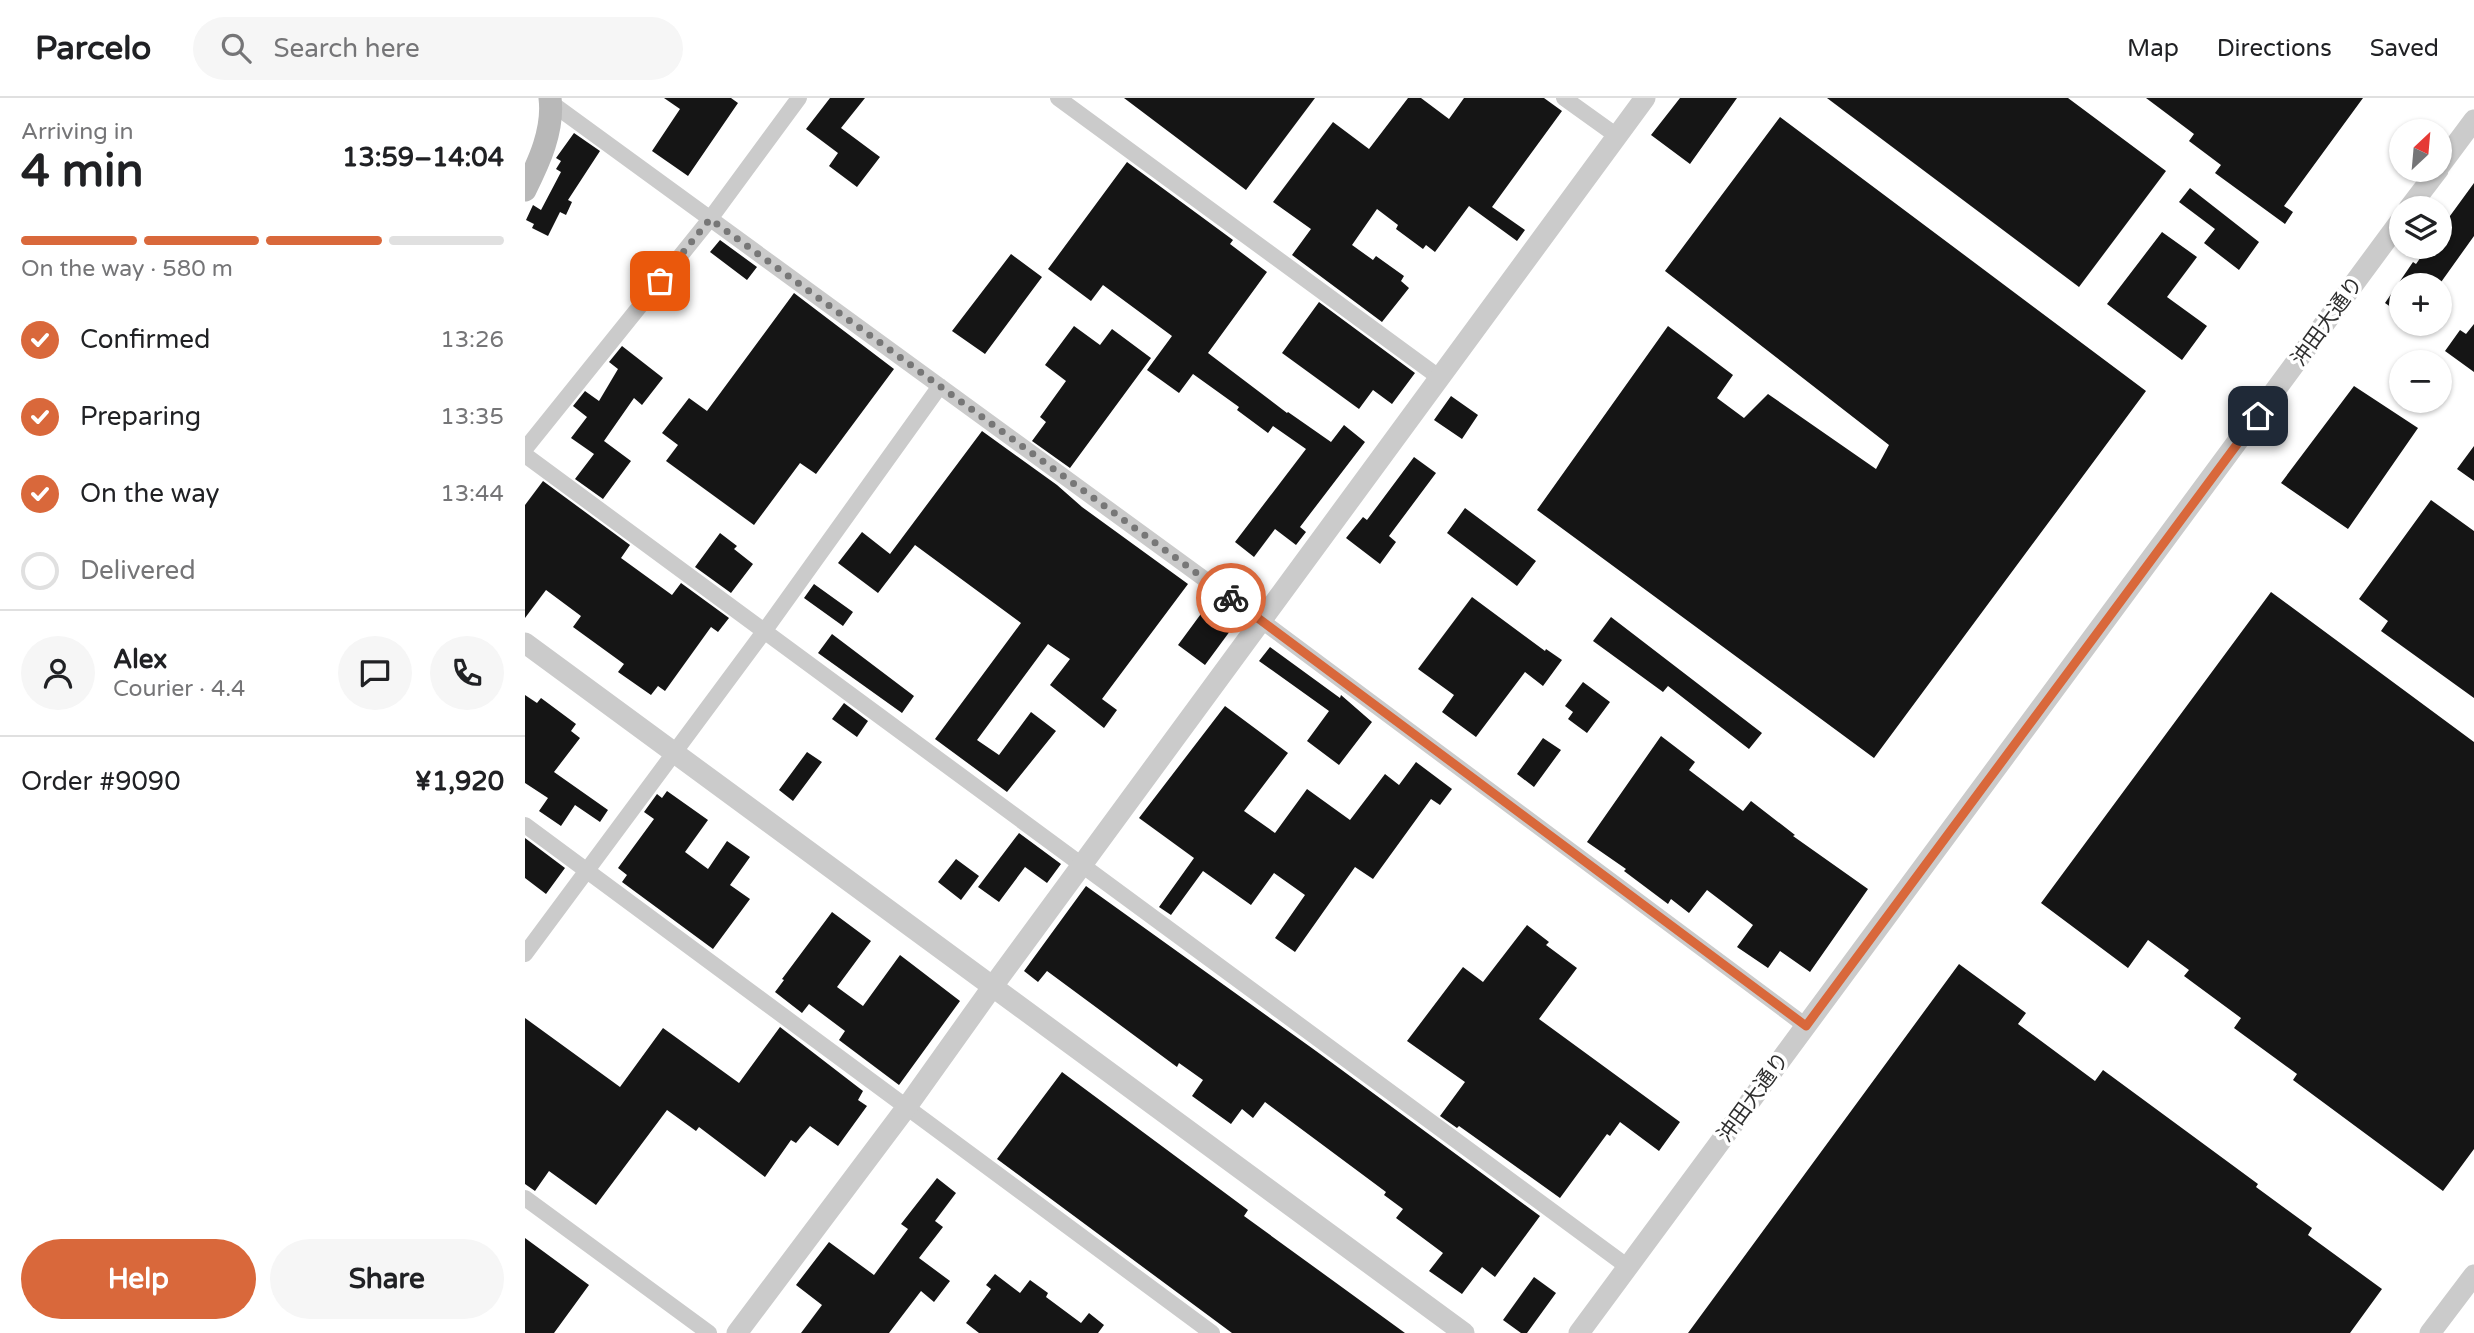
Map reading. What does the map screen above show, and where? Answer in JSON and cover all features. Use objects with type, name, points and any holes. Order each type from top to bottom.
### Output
[{"type":"main road","points":[[525,190],[538,163],[546,136],[550,100]]},
{"type":"street","points":[[525,449],[710,219],[799,98]]},
{"type":"street","points":[[1058,98],[1440,379]]},
{"type":"street","points":[[1564,98],[1617,136]]},
{"type":"street","points":[[737,1333],[906,1108],[1645,98]]},
{"type":"street","points":[[550,100],[1262,621],[1806,1026]]},
{"type":"street","points":[[2452,150],[2474,120]]},
{"type":"street","name":"沖田大通り","points":[[1579,1333],[2389,236]]},
{"type":"street","points":[[525,954],[764,633],[940,386]]},
{"type":"street","points":[[525,455],[1628,1267]]},
{"type":"street","points":[[525,643],[1464,1333]]},
{"type":"street","points":[[525,825],[1212,1333]]},
{"type":"street","points":[[525,1198],[709,1333]]},
{"type":"street","points":[[2430,1333],[2474,1275]]},
{"type":"building","points":[[664,98],[731,98],[738,103],[688,176],[652,151],[680,109]]},
{"type":"building","points":[[830,98],[865,98],[841,128],[880,157],[857,187],[829,166],[838,153],[806,129]]},
{"type":"building","points":[[1124,98],[1315,98],[1246,190]]},
{"type":"building","points":[[1408,98],[1421,98],[1449,119],[1464,98],[1544,98],[1562,111],[1492,207],[1525,230],[1517,241],[1469,206],[1435,252],[1426,245],[1423,249],[1396,229],[1398,225],[1377,209],[1352,245],[1373,260],[1376,256],[1404,276],[1401,281],[1409,288],[1382,322],[1292,255],[1311,229],[1273,202],[1333,122],[1369,149]]},
{"type":"building","points":[[1680,98],[1737,98],[1690,164],[1651,135]]},
{"type":"building","points":[[1827,98],[2068,98],[2166,171],[2079,287]]},
{"type":"building","points":[[2146,98],[2363,98],[2284,206],[2293,212],[2285,224],[2215,173],[2221,165],[2189,141],[2194,134]]},
{"type":"building","points":[[1780,117],[2146,391],[1874,758],[1537,510],[1668,326],[1733,375],[1717,398],[1744,418],[1768,394],[1876,469],[1889,445],[1665,271]]},
{"type":"building","points":[[574,133],[600,151],[568,200],[572,202],[566,215],[560,212],[548,236],[532,228],[534,224],[526,220],[533,205],[541,210],[561,172],[556,169],[561,161],[556,158]]},
{"type":"building","points":[[1127,162],[1233,240],[1230,244],[1267,272],[1208,353],[1287,413],[1331,442],[1344,425],[1365,442],[1300,527],[1306,532],[1296,545],[1275,529],[1254,557],[1235,542],[1306,449],[1273,426],[1268,433],[1237,410],[1239,407],[1193,374],[1179,393],[1147,370],[1172,336],[1103,285],[1091,301],[1048,269]]},
{"type":"building","points":[[2474,183],[2474,236],[2448,273],[2405,273],[2413,262],[2416,264],[2420,259],[2452,259],[2452,213]]},
{"type":"building","points":[[2190,188],[2259,242],[2239,270],[2204,243],[2215,229],[2179,202]]},
{"type":"building","points":[[2162,232],[2197,257],[2167,297],[2207,326],[2182,360],[2107,304]]},
{"type":"building","points":[[720,240],[757,267],[747,280],[710,252]]},
{"type":"building","points":[[1011,254],[1042,277],[985,354],[952,331]]},
{"type":"building","points":[[794,293],[894,369],[816,474],[800,463],[754,525],[666,461],[678,445],[662,433],[689,398],[707,411]]},
{"type":"building","points":[[1319,302],[1415,373],[1392,404],[1373,390],[1359,409],[1282,353]]},
{"type":"building","points":[[2474,324],[2474,372],[2452,356],[2452,350],[2446,350],[2460,330],[2466,334]]},
{"type":"building","points":[[1074,326],[1100,345],[1112,329],[1151,358],[1070,468],[1032,441],[1046,422],[1040,417],[1066,381],[1045,365]]},
{"type":"building","points":[[622,346],[663,378],[642,405],[634,398],[604,441],[631,461],[603,499],[575,479],[594,454],[571,438],[587,417],[573,406],[585,391],[599,401],[618,369],[609,362]]},
{"type":"building","points":[[2354,386],[2389,409],[2389,413],[2395,413],[2418,428],[2348,529],[2281,483]]},
{"type":"building","points":[[1451,396],[1478,415],[1462,439],[1434,420]]},
{"type":"building","points":[[982,431],[1188,584],[1102,699],[1117,710],[1104,728],[1050,685],[1070,659],[1048,644],[977,740],[999,755],[1031,712],[1056,731],[1007,792],[935,739],[1021,623],[915,545],[878,593],[838,563],[862,532],[890,554]]},
{"type":"building","points":[[2474,446],[2474,481],[2457,469]]},
{"type":"building","points":[[1414,457],[1436,473],[1389,536],[1396,542],[1380,564],[1346,538],[1363,517],[1367,520]]},
{"type":"building","points":[[543,481],[630,545],[621,558],[672,595],[681,583],[729,618],[718,632],[711,627],[665,691],[658,686],[651,695],[618,672],[624,664],[573,627],[581,616],[546,590],[525,618],[525,505]]},
{"type":"building","points":[[2431,500],[2474,531],[2474,698],[2381,631],[2388,621],[2359,599]]},
{"type":"building","points":[[1465,508],[1536,561],[1517,586],[1447,533]]},
{"type":"building","points":[[720,533],[737,546],[734,549],[753,564],[731,593],[695,567]]},
{"type":"building","points":[[814,584],[853,612],[843,626],[804,598]]},
{"type":"building","points":[[2271,592],[2474,742],[2474,1149],[2443,1191],[2293,1080],[2297,1074],[2234,1028],[2241,1018],[2184,976],[2189,970],[2148,940],[2128,968],[2041,903]]},
{"type":"building","points":[[1472,597],[1545,651],[1546,649],[1562,660],[1543,686],[1525,672],[1476,737],[1442,712],[1454,695],[1418,669]]},
{"type":"building","points":[[1206,607],[1233,627],[1205,665],[1178,645]]},
{"type":"building","points":[[1611,617],[1762,733],[1749,749],[1668,686],[1663,692],[1593,641]]},
{"type":"building","points":[[832,634],[914,696],[902,713],[818,653]]},
{"type":"building","points":[[1270,647],[1340,698],[1341,695],[1372,722],[1339,765],[1307,741],[1329,711],[1259,661]]},
{"type":"building","points":[[1583,682],[1610,702],[1587,733],[1568,719],[1573,712],[1565,706]]},
{"type":"building","points":[[525,695],[537,703],[541,698],[576,724],[571,731],[580,738],[554,772],[608,810],[600,822],[575,805],[561,826],[539,811],[548,798],[525,783]]},
{"type":"building","points":[[844,703],[868,721],[857,737],[832,719]]},
{"type":"building","points":[[1225,706],[1288,753],[1244,811],[1275,833],[1307,789],[1350,820],[1385,774],[1399,785],[1416,762],[1452,789],[1440,805],[1431,799],[1373,879],[1355,867],[1295,952],[1275,938],[1305,895],[1274,873],[1251,905],[1203,871],[1171,915],[1159,907],[1194,858],[1139,818]]},
{"type":"building","points":[[1661,736],[1695,762],[1689,770],[1743,811],[1751,801],[1795,835],[1793,836],[1868,889],[1810,972],[1780,951],[1768,968],[1737,947],[1753,925],[1707,890],[1689,913],[1671,899],[1668,904],[1624,871],[1626,869],[1587,842]]},
{"type":"building","points":[[1543,738],[1561,750],[1534,787],[1517,774]]},
{"type":"building","points":[[807,752],[822,762],[793,801],[779,790]]},
{"type":"building","points":[[667,791],[708,820],[685,852],[708,869],[727,841],[750,857],[730,885],[750,899],[713,949],[622,882],[627,875],[618,868],[654,819],[644,812],[657,794],[662,798]]},
{"type":"building","points":[[1019,833],[1061,864],[1047,883],[1025,867],[999,902],[978,887]]},
{"type":"building","points":[[525,838],[565,868],[546,894],[525,878]]},
{"type":"building","points":[[956,859],[979,876],[961,900],[938,882]]},
{"type":"building","points":[[1086,886],[1540,1216],[1495,1277],[1482,1267],[1462,1294],[1429,1271],[1443,1253],[1396,1218],[1403,1209],[1384,1195],[1386,1192],[1265,1102],[1253,1118],[1242,1109],[1231,1124],[1192,1096],[1203,1080],[1179,1063],[1177,1067],[1047,971],[1038,982],[1024,971]]},
{"type":"building","points":[[832,912],[871,941],[837,987],[863,1006],[900,955],[960,1001],[899,1085],[839,1040],[845,1031],[809,1004],[802,1013],[775,992]]},
{"type":"building","points":[[1527,925],[1549,942],[1546,945],[1577,968],[1539,1019],[1680,1122],[1659,1151],[1620,1122],[1610,1136],[1607,1134],[1560,1198],[1459,1126],[1457,1128],[1440,1116],[1465,1082],[1407,1041],[1463,967],[1483,982]]},
{"type":"building","points":[[1959,964],[2026,1013],[2018,1024],[2095,1081],[2103,1070],[2258,1184],[2256,1187],[2312,1228],[2308,1235],[2382,1289],[2350,1333],[1688,1333]]},
{"type":"building","points":[[525,1018],[620,1087],[663,1028],[739,1083],[780,1027],[863,1091],[858,1100],[867,1106],[838,1146],[810,1126],[796,1143],[791,1140],[765,1177],[699,1127],[696,1131],[667,1110],[596,1205],[549,1171],[535,1191],[525,1184]]},
{"type":"building","points":[[1062,1072],[1248,1210],[1244,1216],[1405,1333],[1232,1333],[997,1159]]},
{"type":"building","points":[[937,1178],[956,1193],[935,1221],[943,1227],[919,1258],[950,1281],[934,1302],[921,1291],[889,1333],[801,1333],[822,1305],[796,1285],[829,1242],[874,1275],[908,1229],[901,1224]]},
{"type":"building","points":[[525,1238],[589,1285],[554,1333],[525,1333]]},
{"type":"building","points":[[995,1274],[1020,1293],[1030,1280],[1048,1293],[1046,1297],[1081,1323],[1089,1313],[1104,1325],[1098,1333],[979,1333],[966,1323],[991,1289],[986,1285]]},
{"type":"building","points":[[1534,1277],[1556,1293],[1527,1333],[1521,1333],[1503,1320]]},
{"type":"way so far","points":[[660,281],[710,219],[1231,598]]},
{"type":"route","points":[[1231,598],[1806,1026],[2258,416]]}]
